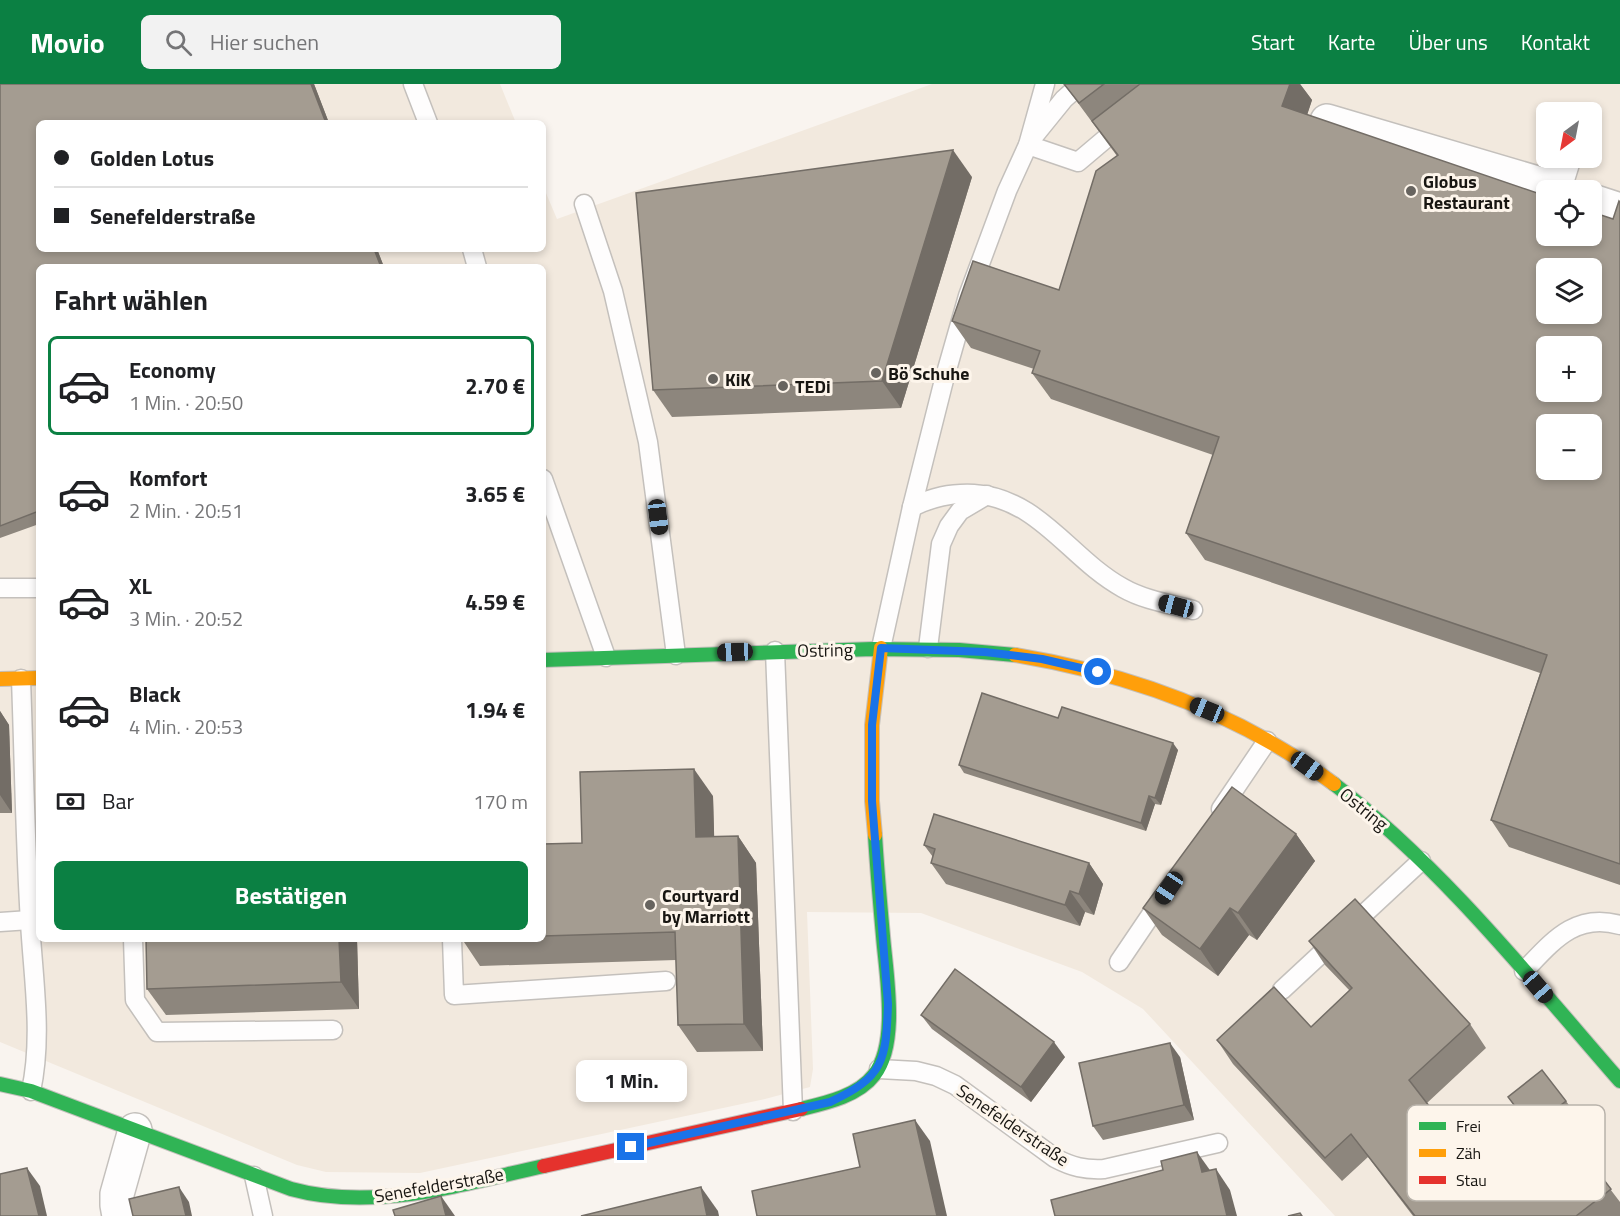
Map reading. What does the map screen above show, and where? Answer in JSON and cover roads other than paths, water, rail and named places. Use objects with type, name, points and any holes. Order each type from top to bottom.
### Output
[{"type":"street","points":[[1327,121],[1536,194]]},
{"type":"street","points":[[1602,204],[1620,210]]},
{"type":"street","points":[[879,1069],[887,1035],[888,1004],[872,801],[872,725],[881,648]]},
{"type":"street","name":"Ostring","points":[[546,660],[928,648],[1019,656],[1098,672],[1153,688],[1207,710],[1267,741],[1354,799],[1398,837],[1421,861],[1524,971],[1620,1081]]},
{"type":"street","points":[[0,679],[30,678]]},
{"type":"street","name":"Senefelderstraße","points":[[0,1084],[31,1091],[309,1195],[375,1198],[428,1191],[830,1102],[852,1092],[879,1069]]},
{"type":"street","points":[[119,1216],[117,1194],[135,1130]]},
{"type":"lane","points":[[413,84],[427,120]]},
{"type":"lane","points":[[881,648],[912,507],[968,296],[1007,191],[1028,145],[1045,84]]},
{"type":"lane","points":[[1028,145],[1064,99],[1082,84]]},
{"type":"lane","points":[[1028,145],[1078,162],[1140,111]]},
{"type":"lane","points":[[584,204],[613,291],[648,442],[676,655]]},
{"type":"lane","points":[[546,487],[606,657]]},
{"type":"lane","points":[[912,507],[946,494],[987,495],[1003,499],[1023,508],[1098,571],[1122,588],[1138,596],[1193,610]]},
{"type":"lane","points":[[928,648],[941,544],[949,526],[960,511],[987,495]]},
{"type":"lane","points":[[0,588],[36,588]]},
{"type":"lane","name":"Ostring","points":[[775,651],[793,1111]]},
{"type":"lane","points":[[30,678],[30,920],[37,1038],[36,1069],[31,1091]]},
{"type":"lane","points":[[1209,827],[1267,741]]},
{"type":"lane","points":[[1282,990],[1421,861]]},
{"type":"lane","points":[[1119,962],[1171,885]]},
{"type":"lane","points":[[0,922],[30,920]]},
{"type":"lane","points":[[1524,971],[1555,939],[1573,926],[1591,923],[1620,925]]},
{"type":"lane","points":[[133,942],[135,1000],[157,1032],[333,1030]]},
{"type":"lane","points":[[452,942],[454,995],[666,981]]},
{"type":"lane","name":"Senefelderstraße","points":[[879,1069],[916,1071],[936,1076],[955,1085],[1055,1158],[1070,1166],[1086,1170],[1104,1169],[1218,1143]]},
{"type":"lane","points":[[254,1176],[263,1216]]},
{"type":"place","name":"Globus Restaurant","points":[[1411,191]]},
{"type":"place","name":"Bö Schuhe","points":[[876,373]]},
{"type":"place","name":"KiK","points":[[713,379]]},
{"type":"place","name":"TEDi","points":[[783,386]]},
{"type":"place","name":"Courtyard by Marriott","points":[[650,905]]}]
